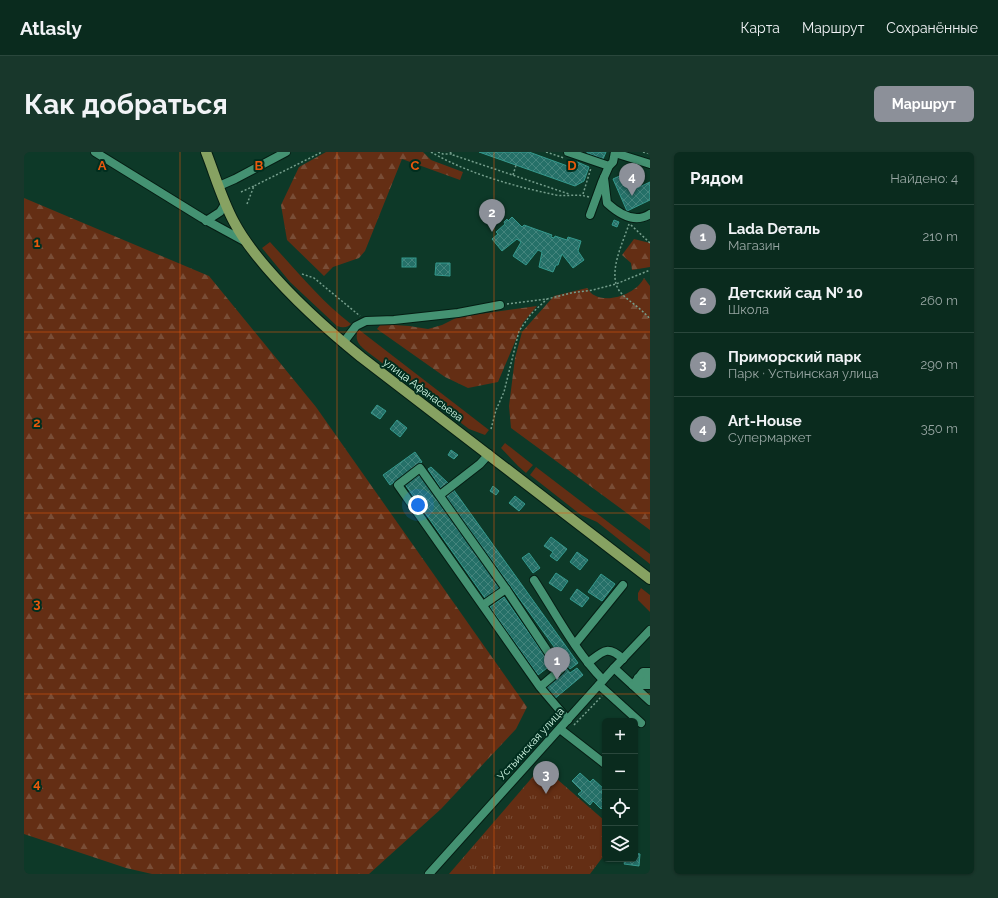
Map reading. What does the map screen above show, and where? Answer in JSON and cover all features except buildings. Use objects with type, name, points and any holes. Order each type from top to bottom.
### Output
[{"type":"main road","name":"улица Афанасьева","points":[[206,152],[225,204],[246,242],[300,304],[343,343],[650,579]]},
{"type":"street","points":[[95,152],[206,221],[246,242]]},
{"type":"street","points":[[219,186],[286,152]]},
{"type":"street","points":[[568,152],[577,153],[608,166]]},
{"type":"street","points":[[590,215],[608,166],[612,162],[615,152],[625,154],[650,164]]},
{"type":"street","points":[[604,178],[607,203],[618,213],[631,218],[650,214]]},
{"type":"street","points":[[206,221],[220,212],[225,204]]},
{"type":"street","points":[[343,343],[356,326],[366,321],[394,320],[458,313],[500,305]]},
{"type":"street","points":[[440,495],[480,464],[488,454]]},
{"type":"street","points":[[540,687],[560,670],[506,589],[420,468],[398,485],[540,687],[568,720]]},
{"type":"street","points":[[534,580],[606,692],[641,723]]},
{"type":"street","points":[[575,644],[623,585]]},
{"type":"street","points":[[482,605],[506,589]]},
{"type":"street","name":"Устьинская улица","points":[[428,874],[563,732],[568,720],[650,630]]},
{"type":"street","points":[[588,663],[603,651],[611,651],[623,659]]},
{"type":"street","points":[[614,668],[621,674],[635,681],[650,685]]},
{"type":"street","points":[[635,681],[643,672],[650,672]]},
{"type":"street","points":[[635,681],[650,678]]},
{"type":"street","points":[[635,681],[650,701]]},
{"type":"street","points":[[563,732],[596,755],[602,761]]},
{"type":"path","points":[[241,192],[322,152]]},
{"type":"path","points":[[431,152],[464,169],[514,184],[558,196],[583,195],[595,200]]},
{"type":"path","points":[[438,152],[451,153],[571,195]]},
{"type":"path","points":[[643,152],[650,154]]},
{"type":"path","points":[[442,158],[443,153]]},
{"type":"path","points":[[583,195],[592,164]]},
{"type":"path","points":[[513,175],[516,165]]},
{"type":"path","points":[[247,204],[254,186]]},
{"type":"path","points":[[650,243],[629,223],[615,265],[616,284],[621,293],[650,319]]},
{"type":"path","points":[[500,305],[547,299],[571,293],[593,290],[616,284],[650,270]]},
{"type":"path","points":[[302,274],[314,278],[366,321]]},
{"type":"path","points":[[491,429],[496,410],[504,392],[519,331],[531,314],[547,299]]},
{"type":"path","points":[[563,732],[606,692]]},
{"type":"green space","points":[[326,152],[423,152],[431,160],[463,172],[460,180],[402,159],[365,251],[359,258],[333,267],[324,276],[287,240],[281,205],[299,167]]},
{"type":"green space","points":[[24,198],[209,276],[316,407],[527,707],[516,729],[441,809],[369,874],[152,874],[126,868],[24,834]]},
{"type":"green space","points":[[634,239],[650,243],[650,267],[632,270],[631,263],[622,255]]},
{"type":"green space","points":[[270,242],[319,295],[351,324],[345,327],[337,326],[290,282],[262,248]]},
{"type":"green space","points":[[644,278],[650,286],[650,530],[511,428],[509,406],[515,358],[522,332],[554,296],[587,288],[591,293],[600,297],[615,298],[622,296],[635,288]]},
{"type":"green space","points":[[537,306],[523,323],[498,382],[468,388],[445,377],[377,329],[381,324],[428,329],[442,325],[458,317]]},
{"type":"green space","points":[[358,329],[489,430],[485,435],[469,429],[365,350],[357,341]]},
{"type":"green space","points":[[505,443],[533,465],[526,473],[501,448]]},
{"type":"green space","points":[[536,467],[650,554],[650,564],[597,522],[581,515],[530,475]]},
{"type":"green space","points":[[641,588],[650,595],[650,612],[638,600],[638,593]]},
{"type":"green space","points":[[542,766],[602,818],[602,858],[590,874],[449,874]]},
{"type":"place","name":"Art-House","points":[[632,196]]},
{"type":"place","name":"Детский сад № 10","points":[[492,232]]},
{"type":"place","name":"Lada Dеталь","points":[[557,680]]},
{"type":"place","name":"Приморский парк","points":[[546,794]]}]
